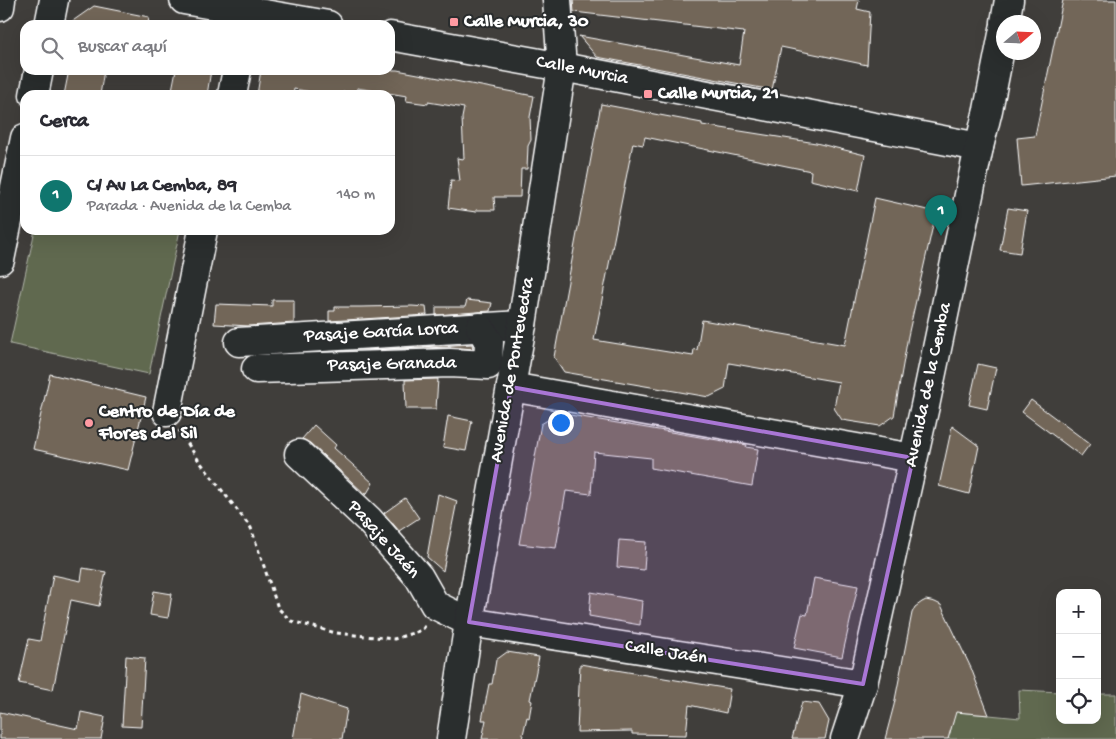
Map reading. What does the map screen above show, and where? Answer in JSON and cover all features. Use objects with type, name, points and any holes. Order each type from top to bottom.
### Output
[{"type":"street","points":[[0,7],[1,0]]},
{"type":"street","points":[[50,20],[54,0]]},
{"type":"street","points":[[184,0],[250,18],[272,20]]},
{"type":"street","name":"Avenida de Pontevedra","points":[[451,739],[468,622],[522,325],[562,67],[557,0]]},
{"type":"street","points":[[1006,15],[1009,0]]},
{"type":"street","name":"Calle Murcia","points":[[395,37],[979,147]]},
{"type":"street","name":"Avenida de la Cemba","points":[[845,739],[863,684],[998,60]]},
{"type":"street","points":[[35,90],[38,75]]},
{"type":"street","points":[[233,90],[236,75]]},
{"type":"street","points":[[0,260],[20,162]]},
{"type":"street","points":[[167,412],[202,235]]},
{"type":"street","name":"Pasaje García Lorca","points":[[239,342],[522,325]]},
{"type":"street","name":"Pasaje Granada","points":[[256,369],[450,363],[488,365],[489,342],[480,327]]},
{"type":"street","points":[[511,387],[913,458]]},
{"type":"street","name":"Pasaje Jaén","points":[[299,454],[369,520],[419,577],[435,605]]},
{"type":"street","points":[[435,605],[468,622]]},
{"type":"street","name":"Calle Jaén","points":[[468,622],[863,684]]},
{"type":"path","points":[[167,412],[197,458],[251,528],[278,608],[291,621],[336,633],[394,639],[422,630],[435,605]]},
{"type":"highlighted area","points":[[511,387],[913,458],[863,684],[469,622]]},
{"type":"green space","points":[[34,235],[179,235],[149,374],[10,344]]},
{"type":"green space","points":[[1019,690],[1056,692],[1056,724],[1101,724],[1101,694],[1116,694],[1116,739],[948,739],[953,722],[948,711],[1020,718]]},
{"type":"building","points":[[573,0],[859,0],[857,9],[870,12],[867,65],[781,47],[772,90],[597,57],[579,36],[739,65],[744,32],[574,12]]},
{"type":"building","points":[[1063,0],[1116,0],[1116,176],[1021,186],[1017,138],[1035,136]]},
{"type":"building","points":[[94,6],[149,17],[149,20],[74,20]]},
{"type":"building","points":[[395,70],[397,70],[534,96],[530,117],[531,140],[528,146],[527,169],[521,169],[520,197],[494,197],[495,210],[476,210],[476,212],[448,208],[451,180],[460,181],[457,158],[464,159],[462,118],[464,108],[428,102],[428,104],[406,101],[407,96],[395,94],[395,90],[357,88],[357,90],[258,90],[260,75],[395,75]]},
{"type":"building","points":[[68,75],[103,75],[101,90],[65,90]]},
{"type":"building","points":[[175,75],[210,75],[208,90],[172,90]]},
{"type":"building","points":[[601,104],[702,123],[702,125],[816,143],[865,155],[858,191],[810,180],[811,171],[645,137],[643,145],[633,143],[594,340],[693,356],[694,349],[697,350],[702,320],[845,345],[875,198],[936,212],[908,336],[894,416],[880,426],[842,420],[834,408],[839,382],[729,363],[725,389],[709,397],[564,372],[554,357]]},
{"type":"building","points":[[1008,208],[1027,211],[1020,253],[1000,250]]},
{"type":"building","points":[[272,300],[294,300],[294,323],[249,326],[214,324],[216,304],[272,306]]},
{"type":"building","points":[[467,300],[492,303],[490,311],[436,315],[436,307],[465,307]]},
{"type":"building","points":[[335,307],[426,307],[427,315],[329,321],[329,311],[335,311]]},
{"type":"building","points":[[472,344],[473,349],[450,347],[368,350]]},
{"type":"building","points":[[978,364],[996,368],[987,409],[969,405]]},
{"type":"building","name":"Centro de Día de Flores del Sil","points":[[50,374],[146,397],[128,470],[33,449]]},
{"type":"building","points":[[438,379],[436,409],[406,409],[405,380]]},
{"type":"building","points":[[1031,400],[1090,444],[1081,456],[1022,412]]},
{"type":"building","points":[[556,415],[569,417],[570,415],[747,445],[746,447],[758,449],[752,486],[651,468],[651,458],[594,452],[591,494],[566,491],[556,548],[519,544],[541,424]]},
{"type":"building","points":[[448,416],[472,421],[466,451],[443,447]]},
{"type":"building","points":[[314,425],[336,445],[334,448],[373,483],[366,495],[310,443],[302,439]]},
{"type":"building","points":[[952,426],[979,446],[969,494],[939,486]]},
{"type":"building","points":[[438,494],[457,501],[443,571],[427,557]]},
{"type":"building","points":[[405,498],[419,518],[399,531],[384,513]]},
{"type":"building","points":[[619,540],[646,542],[644,570],[617,567]]},
{"type":"building","points":[[83,568],[106,572],[99,606],[71,600],[53,690],[19,683],[29,639],[40,641],[53,575],[81,581]]},
{"type":"building","points":[[814,578],[858,586],[842,657],[794,648],[802,614],[807,615]]},
{"type":"building","points":[[154,591],[172,594],[168,618],[150,615]]},
{"type":"building","points":[[591,592],[642,601],[640,625],[589,616]]},
{"type":"building","points":[[926,600],[941,605],[971,668],[989,715],[956,712],[948,739],[885,739],[894,705],[912,613],[915,607]]},
{"type":"building","points":[[507,652],[539,657],[530,700],[532,701],[529,718],[527,717],[522,739],[482,739],[486,720],[482,720],[489,684],[492,684],[496,660]]},
{"type":"building","points":[[126,656],[145,658],[141,727],[122,726]]},
{"type":"building","points":[[580,664],[730,689],[726,713],[689,705],[686,735],[632,734],[632,731],[577,732]]},
{"type":"building","points":[[301,694],[347,709],[342,739],[293,739]]},
{"type":"building","points":[[802,702],[819,704],[829,721],[825,739],[792,739]]},
{"type":"building","points":[[0,712],[78,729],[81,712],[105,717],[101,739],[0,739]]},
{"type":"place","name":"Calle Murcia, 30","points":[[454,22]]},
{"type":"place","name":"Calle Murcia, 21","points":[[648,94]]},
{"type":"place","name":"C/ Av La Cemba, 89","points":[[941,236]]},
{"type":"place","name":"Centro de Día de Flores del Sil","points":[[89,423]]}]
